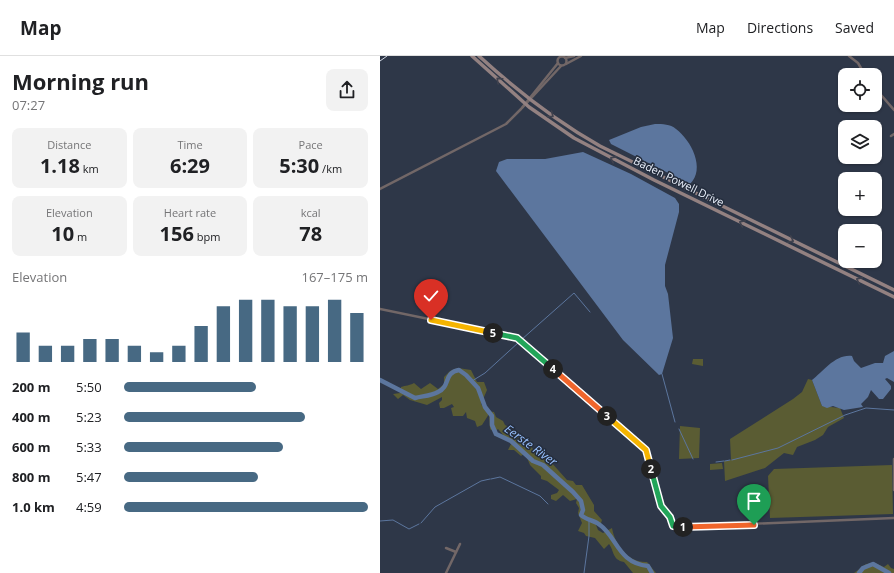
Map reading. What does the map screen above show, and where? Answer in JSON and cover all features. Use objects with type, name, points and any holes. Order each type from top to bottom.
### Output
[{"type":"main road","name":"Baden Powell Drive","points":[[472,56],[526,104],[551,123],[601,153],[894,297]]},
{"type":"main road","name":"Baden Powell Drive","points":[[479,56],[530,99],[558,120],[604,149],[894,290]]},
{"type":"street","points":[[380,189],[506,124],[526,104],[558,63],[558,57],[564,58],[574,56]]},
{"type":"street","points":[[530,99],[561,66],[581,56]]},
{"type":"street","points":[[848,56],[858,62],[861,68]]},
{"type":"street","points":[[564,58],[565,64]]},
{"type":"street","points":[[558,63],[561,66]]},
{"type":"street","points":[[882,96],[894,110]]},
{"type":"street","points":[[380,309],[511,336],[524,343],[646,450],[661,506],[674,526],[894,518]]},
{"type":"street","points":[[894,459],[894,490]]},
{"type":"street","points":[[446,573],[460,544]]},
{"type":"street","points":[[446,548],[456,552]]},
{"type":"green space","points":[[693,359],[703,359],[703,366],[692,364]]},
{"type":"green space","points":[[458,368],[471,370],[477,382],[484,382],[487,390],[481,404],[486,411],[494,412],[496,417],[503,421],[505,425],[513,429],[518,437],[531,446],[534,451],[550,461],[567,480],[573,481],[576,485],[582,485],[594,505],[594,511],[602,520],[601,523],[596,525],[598,530],[603,533],[612,528],[616,541],[624,552],[634,560],[647,562],[656,573],[633,573],[624,562],[615,557],[609,544],[604,549],[595,538],[586,536],[584,533],[578,531],[582,523],[578,513],[579,508],[576,503],[577,499],[570,501],[563,495],[556,501],[551,499],[551,495],[557,493],[559,490],[547,481],[541,479],[541,476],[530,465],[525,453],[521,456],[514,450],[508,450],[511,444],[498,429],[494,432],[490,429],[489,414],[482,425],[477,427],[475,421],[467,418],[466,412],[463,416],[453,416],[451,408],[454,407],[452,404],[444,408],[440,408],[439,403],[442,400],[442,397],[427,405],[410,400],[403,395],[398,399],[393,394],[400,393],[401,387],[414,383],[421,389],[430,383],[438,389],[444,384],[444,377],[450,371]]},
{"type":"green space","points":[[808,379],[812,380],[822,406],[840,408],[844,418],[828,427],[823,435],[815,440],[797,447],[793,455],[784,453],[765,468],[725,481],[724,461],[731,460],[730,439],[793,399],[802,392]]},
{"type":"green space","points":[[680,426],[700,428],[699,458],[679,459]]},
{"type":"green space","points":[[722,463],[723,469],[710,470],[710,464]]},
{"type":"green space","points":[[892,465],[893,514],[770,518],[768,476],[774,469]]},
{"type":"green space","points":[[875,563],[884,567],[888,564],[894,569],[894,573],[854,573],[866,564]]},
{"type":"water","points":[[655,124],[674,127],[687,140],[695,155],[697,163],[695,178],[690,184],[611,144],[609,140],[641,127]]},
{"type":"water","points":[[583,152],[631,174],[675,198],[679,204],[679,212],[665,265],[665,286],[668,294],[673,338],[662,374],[659,375],[623,340],[496,171],[499,162],[507,159],[545,159]]},
{"type":"water","points":[[894,351],[894,382],[887,378],[885,379],[891,386],[891,389],[883,399],[879,399],[871,390],[868,397],[861,404],[863,407],[844,410],[833,406],[827,408],[822,406],[812,380],[830,364],[840,358],[852,356],[854,361],[861,368],[875,363],[883,363],[885,356]]},
{"type":"waterway","points":[[521,340],[574,293],[590,312]]},
{"type":"waterway","points":[[472,381],[485,373],[519,342]]},
{"type":"waterway","name":"Eerste River","points":[[380,380],[415,398],[438,392],[445,386],[451,374],[459,370],[478,388],[485,407],[492,416],[492,425],[496,434],[511,441],[533,461],[543,465],[581,501],[583,510],[581,515],[600,525],[606,530],[624,555],[638,564],[648,566],[652,573]]},
{"type":"waterway","points":[[662,374],[675,422]]},
{"type":"waterway","points":[[732,460],[778,448],[845,415],[866,408],[894,410]]},
{"type":"waterway","points":[[679,429],[693,459]]},
{"type":"waterway","points":[[725,461],[730,460]]},
{"type":"waterway","points":[[716,462],[724,461]]},
{"type":"waterway","points":[[491,479],[500,477],[540,496],[548,504]]},
{"type":"waterway","points":[[421,523],[435,507],[481,481],[490,479]]},
{"type":"waterway","points":[[380,521],[393,520],[409,529],[419,524]]},
{"type":"waterway","points":[[584,573],[589,536],[589,520]]},
{"type":"waterway","name":"Eerste River","points":[[859,573],[863,568],[873,564],[889,573]]},
{"type":"railway","points":[[380,61],[387,56]]},
{"type":"route","points":[[431,320],[511,336],[524,343],[646,450],[661,506],[669,515],[673,526],[754,525]]}]
